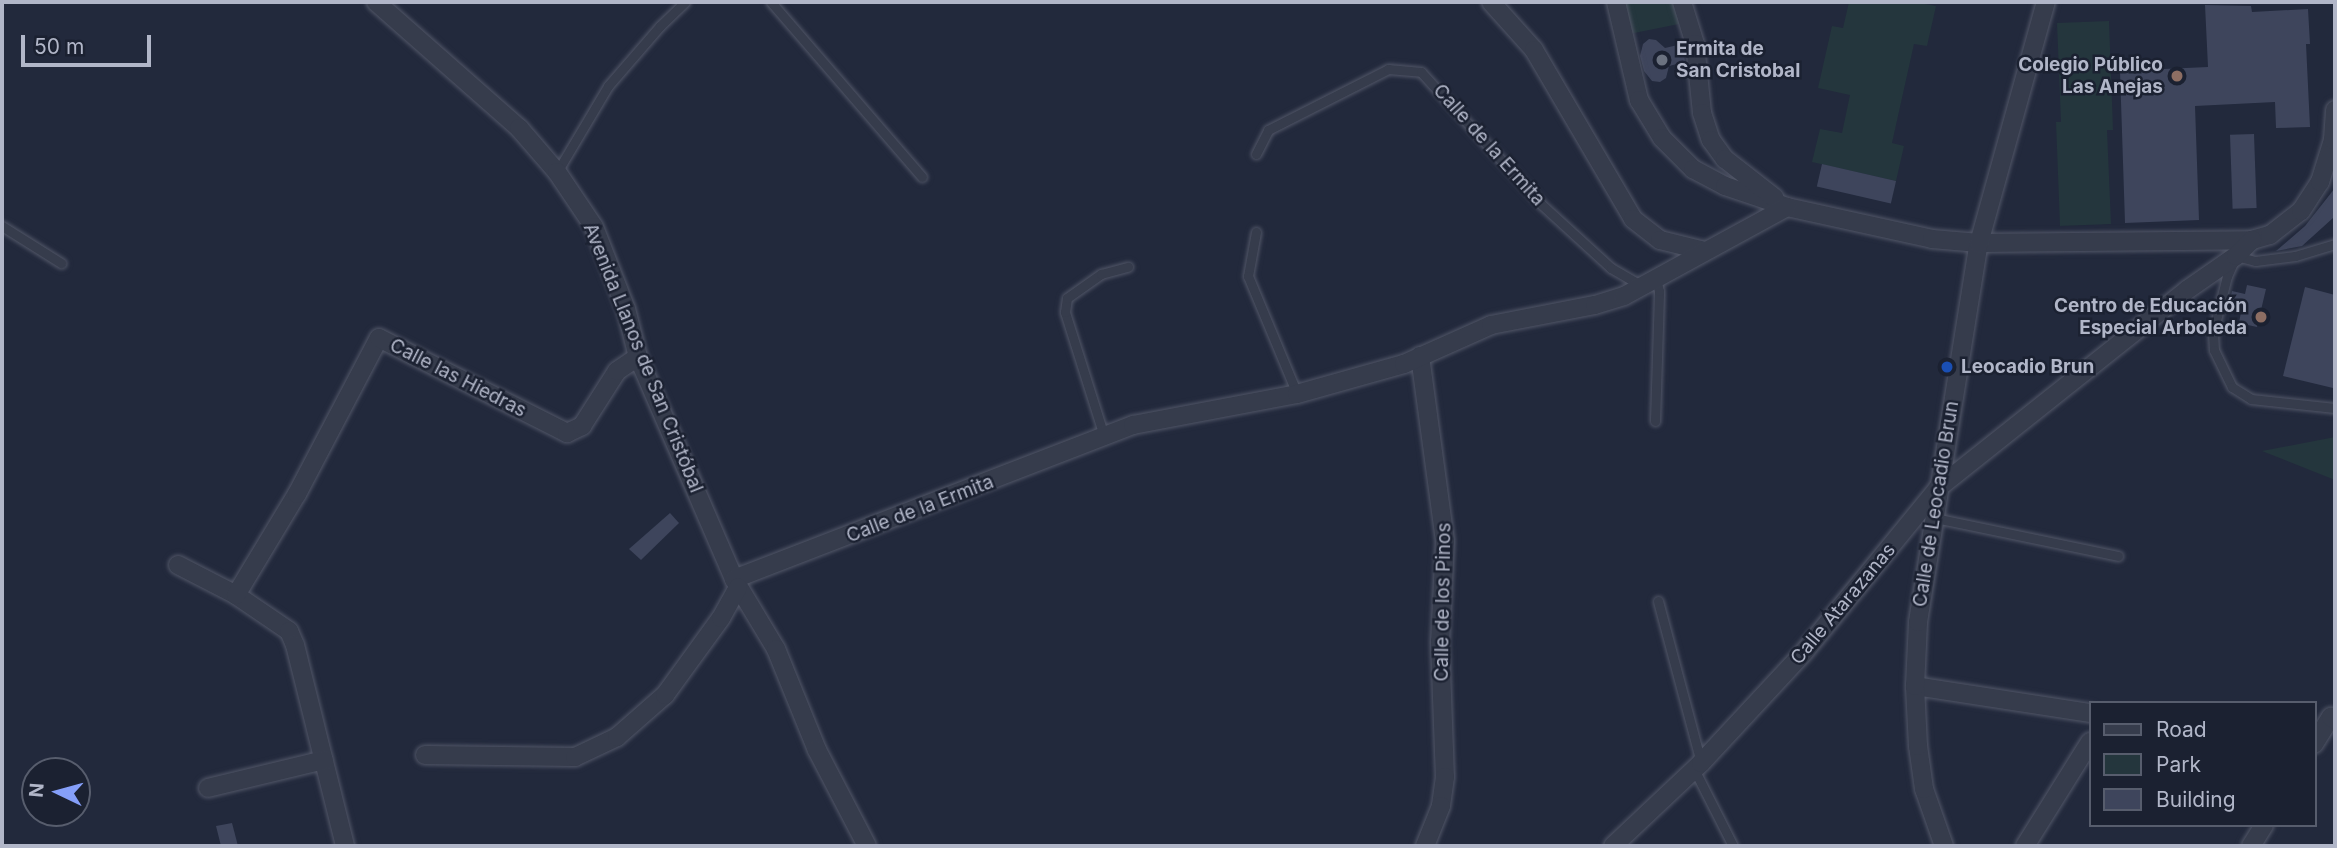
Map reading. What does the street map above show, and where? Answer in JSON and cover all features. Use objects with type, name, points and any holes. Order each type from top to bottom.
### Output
[{"type":"street","name":"Avenida Llanos de San Cristóbal","points":[[376,2],[519,128],[557,172],[594,227],[626,309],[638,357],[736,583],[776,649],[817,750],[866,846]]},
{"type":"street","points":[[1491,2],[1534,50],[1633,219],[1660,240],[1705,251]]},
{"type":"street","points":[[1616,2],[1639,100],[1653,125],[1672,149],[1706,177],[1787,207],[1932,239],[1979,243],[2252,240],[2270,235],[2301,211],[2332,163],[2335,110]]},
{"type":"street","points":[[1682,2],[1695,44],[1702,113],[1710,140],[1725,159],[1787,207]]},
{"type":"street","name":"Calle de Leocadio Brun","points":[[1944,846],[1924,789],[1918,746],[1915,686],[1918,622],[1979,243],[2046,2]]},
{"type":"street","name":"Calle de la Ermita","points":[[736,583],[1133,425],[1297,394],[1391,369],[1491,325],[1595,305],[1649,283],[1787,207]]},
{"type":"street","points":[[2220,267],[2223,240]]},
{"type":"street","name":"Calle Atarazanas","points":[[1612,846],[1697,766],[1839,612],[1938,488],[2187,289],[2236,256],[2252,240]]},
{"type":"street","name":"Calle las Hiedras","points":[[236,595],[297,494],[379,338],[567,433],[582,426],[617,372],[638,357]]},
{"type":"street","name":"Calle de los Pinos","points":[[1420,356],[1445,541],[1440,642],[1444,777],[1441,806],[1425,846]]},
{"type":"street","points":[[178,565],[236,595],[289,631],[295,645],[345,846]]},
{"type":"street","points":[[425,755],[575,757],[617,737],[665,695],[721,618],[736,583]]},
{"type":"street","points":[[1915,686],[2088,713]]},
{"type":"street","points":[[2316,741],[2333,719]]},
{"type":"street","points":[[2025,846],[2088,745]]},
{"type":"street","points":[[208,788],[324,760]]},
{"type":"street","points":[[2250,846],[2263,827]]},
{"type":"lane","points":[[557,172],[608,86],[660,26],[685,2]]},
{"type":"lane","points":[[771,2],[922,177]]},
{"type":"lane","name":"Calle de la Ermita","points":[[1256,154],[1268,130],[1388,69],[1421,72],[1541,204],[1611,268],[1649,283]]},
{"type":"lane","points":[[2,226],[61,263]]},
{"type":"lane","points":[[1256,232],[1248,276],[1297,394]]},
{"type":"lane","points":[[2335,244],[2295,256],[2255,261],[2236,256],[2227,276],[2213,332],[2214,350],[2232,387],[2251,399],[2335,408]]},
{"type":"lane","points":[[1105,438],[1065,312],[1067,298],[1101,274],[1128,267]]},
{"type":"lane","points":[[1649,283],[1659,291],[1655,421]]},
{"type":"lane","points":[[1933,517],[2118,556]]},
{"type":"lane","points":[[1658,601],[1697,766],[1733,846]]},
{"type":"green space","points":[[1616,2],[1682,2],[1689,22],[1624,35]]},
{"type":"green space","points":[[1849,2],[1914,2],[1936,6],[1927,46],[1914,44],[1892,143],[1904,146],[1896,181],[1812,162],[1820,129],[1842,133],[1850,95],[1818,88],[1832,26],[1843,28]]},
{"type":"green space","points":[[2109,21],[2113,130],[2107,130],[2111,224],[2060,226],[2056,122],[2061,122],[2057,23]]},
{"type":"green space","points":[[2335,437],[2335,480],[2262,451]]},
{"type":"building","points":[[2205,5],[2251,6],[2252,12],[2308,9],[2310,44],[2306,44],[2310,127],[2276,128],[2275,102],[2195,106],[2199,220],[2125,223],[2120,71],[2208,67]]},
{"type":"building","name":"Ermita de San Cristobal","points":[[1649,39],[1656,40],[1665,48],[1682,44],[1685,62],[1669,66],[1666,78],[1660,82],[1652,81],[1644,71],[1640,56],[1643,44]]},
{"type":"building","points":[[2254,134],[2257,208],[2233,209],[2230,135]]},
{"type":"building","points":[[1822,164],[1896,181],[1891,204],[1817,186]]},
{"type":"building","points":[[2335,188],[2333,218],[2302,246],[2276,251],[2305,226]]},
{"type":"building","points":[[2247,285],[2266,289],[2257,327],[2239,323],[2241,312],[2228,309],[2232,291],[2245,294]]},
{"type":"building","points":[[2305,287],[2335,295],[2333,388],[2283,376]]},
{"type":"building","points":[[670,513],[679,523],[641,560],[629,549]]},
{"type":"building","points":[[232,823],[238,846],[221,846],[216,826]]},
{"type":"place","name":"Ermita de San Cristobal","points":[[1662,60]]},
{"type":"place","name":"Colegio Público Las Anejas","points":[[2177,76]]},
{"type":"place","name":"Centro de Educación Especial Arboleda","points":[[2261,317]]},
{"type":"place","name":"Leocadio Brun","points":[[1947,367]]}]
